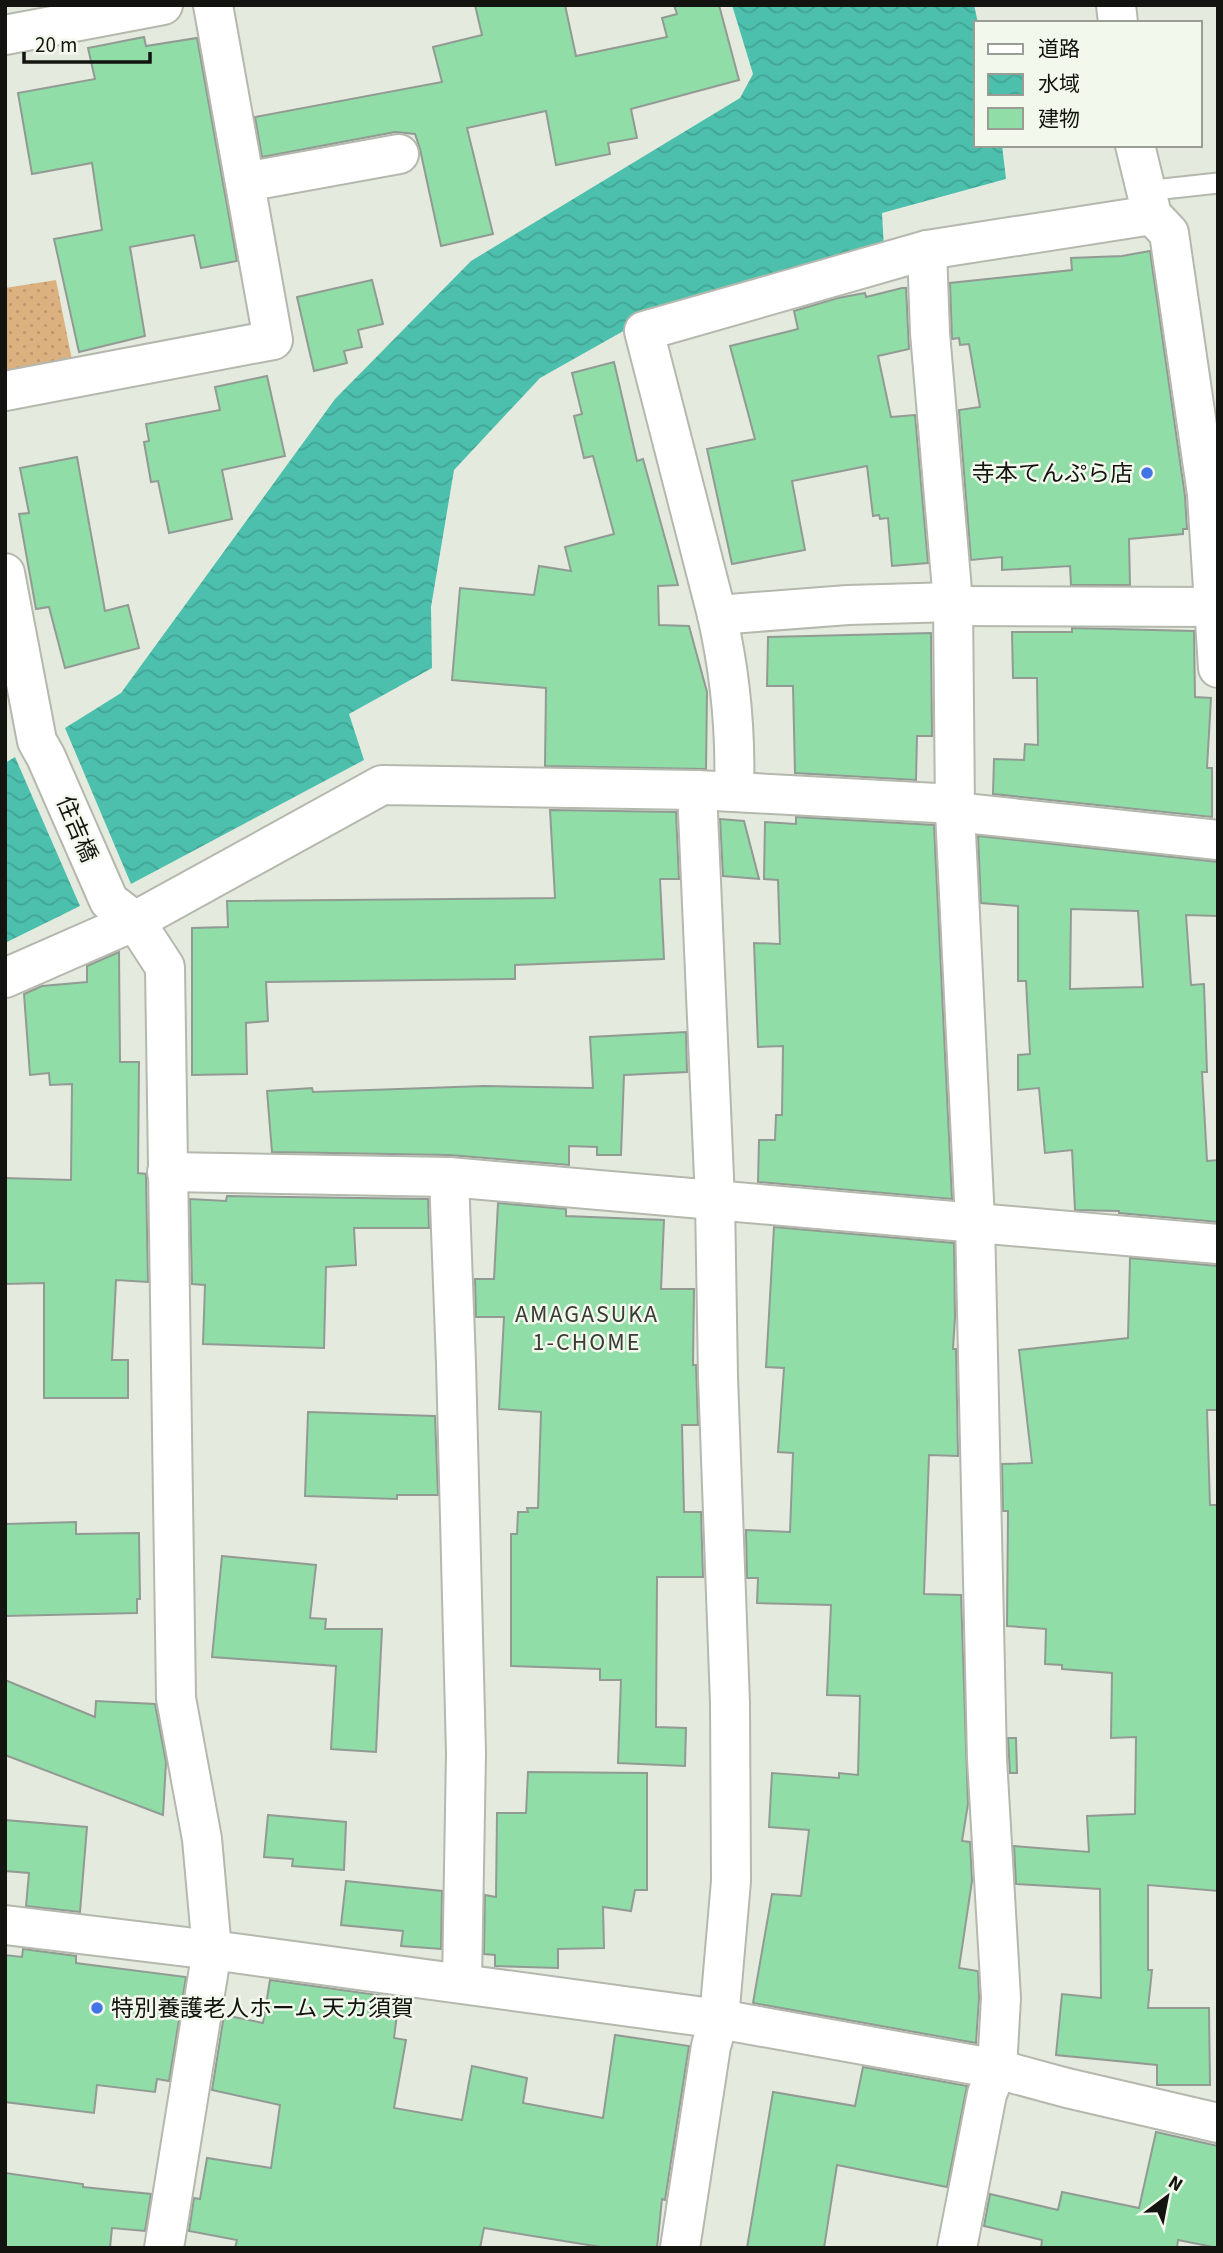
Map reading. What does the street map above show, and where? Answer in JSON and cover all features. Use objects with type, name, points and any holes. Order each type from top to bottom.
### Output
[{"type":"street","points":[[5,35],[163,5]]},
{"type":"street","points":[[5,391],[273,340],[213,5]]},
{"type":"street","points":[[1135,147],[1148,203],[1169,233],[1207,494],[1218,668]]},
{"type":"street","points":[[245,182],[399,154]]},
{"type":"street","points":[[680,2248],[711,2046],[719,2019],[731,1881],[730,1730],[715,1200],[715,791],[735,762],[726,655],[644,331],[927,250],[1148,203]]},
{"type":"street","points":[[927,250],[930,334],[953,604],[955,808],[975,1221],[987,1759],[1001,1998],[997,2068],[987,2094],[957,2248]]},
{"type":"street","name":"住吉橋","points":[[5,573],[37,741],[122,911],[165,967],[176,1698],[202,1839],[212,1950],[164,2248]]},
{"type":"street","points":[[717,615],[848,605],[1216,607]]},
{"type":"street","points":[[5,978],[122,911],[382,785],[715,791],[955,808],[1218,840]]},
{"type":"street","points":[[167,1172],[449,1177],[1218,1244]]},
{"type":"street","points":[[449,1177],[465,1726],[463,1983]]},
{"type":"street","points":[[5,1925],[463,1983],[719,2019],[997,2068],[1067,2088],[1218,2123]]},
{"type":"lane","points":[[1148,203],[1218,183]]},
{"type":"shaded area","points":[[56,280],[72,360],[5,373],[5,288]]},
{"type":"water","points":[[732,5],[974,5],[978,21],[974,21],[974,147],[1002,147],[1006,179],[882,213],[884,248],[666,307],[540,378],[454,470],[431,607],[432,668],[349,714],[364,760],[131,884],[65,728],[121,693],[335,399],[471,261],[740,98],[753,74]]},
{"type":"water","points":[[15,757],[80,906],[5,943],[5,763]]},
{"type":"building","points":[[475,5],[565,5],[576,56],[667,37],[662,18],[677,14],[674,5],[719,5],[739,80],[631,109],[637,138],[608,143],[610,154],[556,165],[546,111],[467,128],[493,234],[441,246],[415,134],[395,132],[262,157],[255,117],[442,82],[433,47],[482,35]]},
{"type":"building","points":[[144,37],[146,46],[197,38],[237,261],[201,268],[194,235],[130,247],[145,336],[79,352],[54,239],[102,230],[92,163],[32,174],[18,93],[95,79],[88,48]]},
{"type":"building","points":[[1150,251],[1185,496],[1187,529],[1183,529],[1183,534],[1129,539],[1130,585],[1071,585],[1070,566],[1002,570],[1002,557],[971,560],[959,410],[980,407],[969,344],[960,345],[959,338],[952,339],[950,283],[1072,270],[1071,258],[1122,256]]},
{"type":"building","points":[[372,280],[383,324],[358,330],[362,347],[344,351],[347,363],[314,371],[297,297]]},
{"type":"building","points":[[906,288],[909,349],[878,356],[891,417],[915,415],[928,563],[892,566],[888,518],[873,516],[867,466],[792,481],[805,550],[732,564],[707,449],[755,439],[730,346],[798,329],[794,311],[838,298],[865,293],[866,297]]},
{"type":"building","points":[[614,362],[637,461],[643,459],[678,585],[658,586],[659,625],[689,626],[707,692],[706,769],[545,766],[546,688],[452,680],[460,588],[534,595],[539,566],[571,571],[565,547],[614,534],[593,456],[584,458],[574,416],[582,414],[572,373]]},
{"type":"building","points":[[267,376],[285,456],[222,470],[232,519],[169,533],[158,481],[151,482],[144,442],[149,441],[146,424],[220,410],[215,387]]},
{"type":"building","points":[[77,457],[105,611],[128,605],[139,648],[65,668],[49,607],[36,609],[19,514],[29,513],[20,468]]},
{"type":"building","points":[[1072,628],[1194,631],[1195,697],[1211,698],[1207,768],[1212,768],[1212,817],[993,794],[994,759],[1024,760],[1025,744],[1038,745],[1037,678],[1013,678],[1012,632],[1072,632]]},
{"type":"building","points":[[931,633],[932,736],[917,736],[916,780],[795,773],[793,686],[767,686],[768,637]]},
{"type":"building","points":[[550,810],[676,812],[679,879],[660,879],[664,959],[515,965],[515,979],[266,982],[268,1021],[246,1023],[247,1074],[192,1075],[192,928],[228,927],[227,901],[555,898]]},
{"type":"building","points":[[796,817],[934,825],[952,1199],[758,1182],[759,1140],[775,1140],[776,1115],[782,1115],[783,1046],[758,1047],[754,943],[780,944],[778,880],[764,879],[765,822],[796,824]]},
{"type":"building","points":[[720,819],[744,821],[759,879],[723,876]]},
{"type":"building","points":[[978,836],[1218,862],[1218,916],[1186,915],[1191,985],[1204,984],[1207,1072],[1202,1072],[1207,1161],[1218,1160],[1218,1222],[1119,1211],[1075,1210],[1072,1150],[1045,1153],[1039,1088],[1018,1090],[1018,1055],[1030,1054],[1026,981],[1018,981],[1018,906],[981,903]],"holes":[[[1071,909],[1138,911],[1143,987],[1070,989]]]},
{"type":"building","points":[[119,952],[120,1062],[139,1062],[138,1173],[146,1174],[148,1282],[116,1280],[112,1360],[128,1360],[128,1398],[44,1398],[44,1283],[5,1284],[5,1178],[71,1180],[72,1084],[50,1085],[49,1073],[30,1075],[24,994],[42,986],[87,982],[87,966]]},
{"type":"building","points":[[686,1032],[687,1072],[624,1075],[621,1155],[597,1155],[597,1147],[569,1146],[569,1165],[449,1155],[272,1152],[267,1091],[484,1086],[593,1088],[590,1037]]},
{"type":"building","points":[[227,1196],[428,1199],[429,1228],[354,1228],[356,1265],[326,1267],[324,1348],[203,1344],[205,1285],[192,1284],[190,1199],[226,1201]]},
{"type":"building","points":[[498,1203],[566,1209],[566,1216],[664,1220],[661,1289],[694,1289],[693,1365],[696,1365],[698,1425],[682,1425],[684,1512],[701,1512],[703,1577],[657,1577],[656,1727],[686,1728],[685,1766],[618,1763],[621,1680],[600,1680],[600,1669],[511,1666],[511,1534],[517,1534],[518,1512],[528,1512],[527,1508],[538,1508],[541,1412],[499,1409],[504,1317],[476,1317],[475,1279],[494,1279]]},
{"type":"building","points":[[774,1227],[954,1243],[953,1349],[956,1349],[958,1456],[929,1455],[924,1594],[961,1595],[968,1804],[962,1841],[970,1842],[972,1881],[959,1968],[978,1971],[976,2043],[753,2003],[772,1894],[801,1896],[809,1830],[769,1827],[772,1773],[839,1778],[839,1773],[858,1775],[860,1696],[827,1695],[831,1605],[757,1603],[758,1578],[747,1578],[746,1530],[790,1532],[793,1453],[778,1452],[784,1368],[766,1367]]},
{"type":"building","points":[[1130,1258],[1218,1266],[1218,1410],[1207,1410],[1210,1505],[1218,1505],[1218,1891],[1148,1885],[1148,1970],[1152,1970],[1148,2008],[1209,2008],[1210,2085],[1157,2085],[1157,2065],[1056,2055],[1062,1994],[1101,1998],[1100,1889],[1016,1884],[1014,1846],[1089,1852],[1087,1816],[1135,1814],[1136,1737],[1111,1738],[1112,1673],[1062,1669],[1062,1665],[1045,1664],[1046,1629],[1007,1626],[1008,1511],[1003,1511],[1002,1464],[1032,1463],[1019,1350],[1128,1338]]},
{"type":"building","points":[[308,1412],[435,1416],[438,1495],[397,1495],[397,1499],[305,1496]]},
{"type":"building","points":[[76,1522],[76,1534],[139,1533],[140,1599],[137,1599],[137,1613],[5,1616],[5,1524]]},
{"type":"building","points":[[222,1556],[316,1565],[310,1618],[326,1619],[325,1629],[382,1629],[376,1752],[331,1749],[336,1666],[212,1657]]},
{"type":"building","points":[[5,1680],[95,1717],[96,1701],[155,1704],[166,1762],[163,1815],[5,1755]]},
{"type":"building","points":[[1008,1738],[1016,1738],[1017,1773],[1010,1773]]},
{"type":"building","points":[[528,1772],[647,1773],[647,1890],[635,1890],[631,1911],[603,1907],[604,1948],[558,1949],[558,1968],[495,1966],[495,1955],[484,1954],[485,1895],[496,1897],[497,1813],[526,1813]]},
{"type":"building","points":[[268,1815],[346,1822],[344,1870],[292,1866],[293,1859],[264,1857]]},
{"type":"building","points":[[5,1820],[87,1827],[80,1912],[26,1906],[29,1873],[5,1871]]},
{"type":"building","points":[[346,1881],[442,1891],[441,1949],[401,1946],[403,1931],[341,1925]]},
{"type":"building","name":"特別養護老人ホーム 天カ須賀","points":[[23,1949],[76,1956],[76,1963],[186,1977],[169,2081],[157,2079],[155,2092],[97,2085],[94,2113],[5,2102],[5,1955],[22,1957]]},
{"type":"building","points":[[270,1980],[399,1998],[394,2038],[406,2040],[394,2108],[462,2120],[472,2066],[527,2078],[523,2103],[603,2118],[615,2035],[689,2046],[665,2200],[662,2199],[657,2248],[607,2248],[484,2228],[480,2248],[235,2248],[237,2240],[189,2231],[194,2198],[200,2199],[207,2158],[271,2168],[280,2105],[212,2090],[224,2015],[263,2023]]},
{"type":"building","points":[[863,2067],[967,2086],[947,2187],[837,2165],[824,2248],[747,2248],[773,2092],[855,2106]]},
{"type":"building","points":[[1156,2132],[1218,2146],[1218,2248],[1178,2240],[1177,2248],[1041,2248],[1042,2240],[984,2226],[990,2194],[1058,2210],[1062,2192],[1139,2208]]},
{"type":"building","points":[[5,2173],[83,2184],[83,2187],[151,2194],[145,2231],[112,2228],[110,2248],[5,2248]]},
{"type":"place","name":"寺本てんぷら店","points":[[1147,473]]},
{"type":"place","name":"特別養護老人ホーム 天カ須賀","points":[[97,2008]]},
{"type":"district","name":"AMAGASUKA 1-CHOME","points":[[587,1328]]}]
